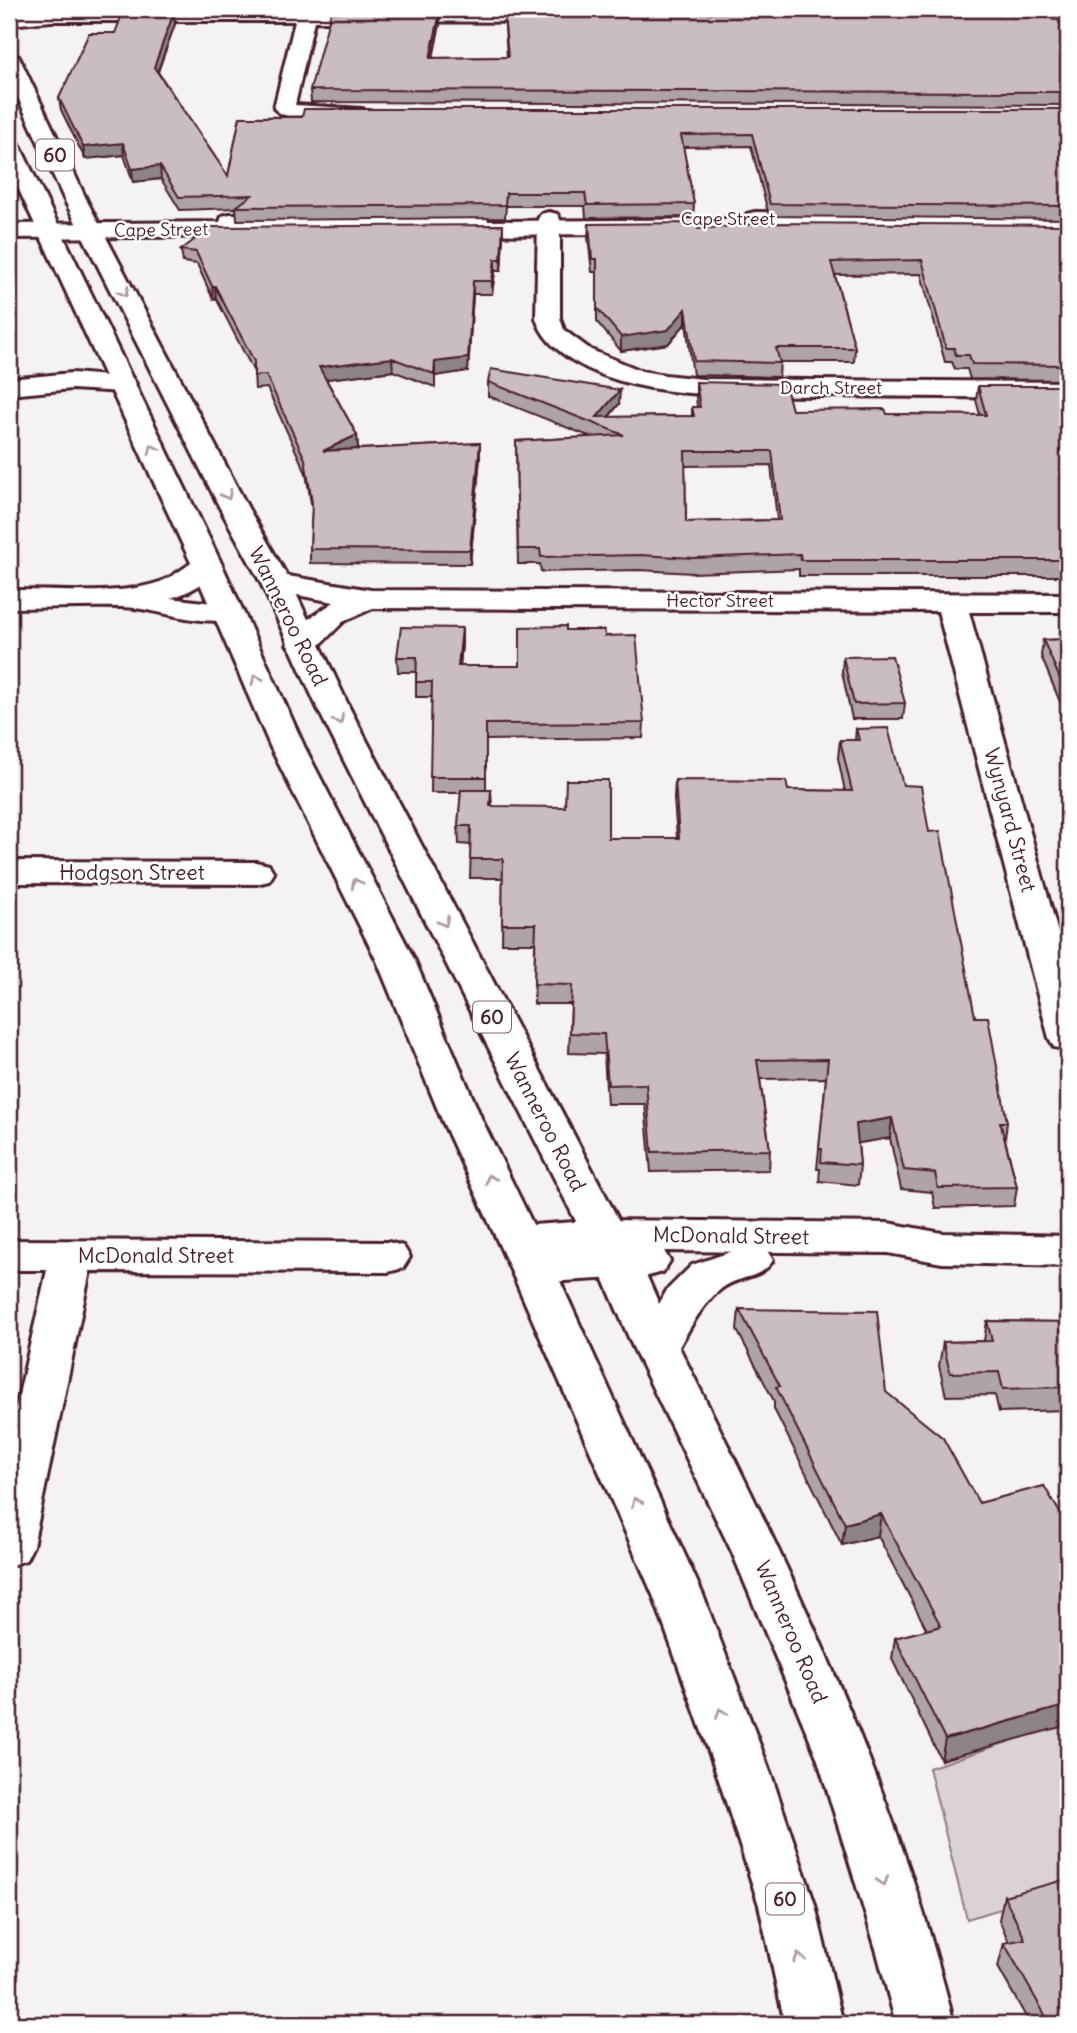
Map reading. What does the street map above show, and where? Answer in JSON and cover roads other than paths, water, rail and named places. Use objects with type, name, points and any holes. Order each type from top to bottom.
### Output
[{"type":"main road","points":[[9,19],[51,15],[580,16]]},
{"type":"main road","points":[[306,15],[284,108],[297,113],[380,113]]},
{"type":"main road","points":[[9,26],[84,16]]},
{"type":"main road","points":[[985,17],[1068,17]]},
{"type":"main road","name":"Wanneroo Road","points":[[9,57],[23,187],[46,226],[108,351],[288,748],[396,961],[463,1120],[678,1595],[745,1777],[787,1905],[814,2024]]},
{"type":"main road","points":[[9,75],[9,95]]},
{"type":"main road","name":"Wanneroo Road","points":[[16,129],[96,237],[275,583],[334,709],[610,1248],[757,1552],[844,1757],[906,1952],[925,2024]]},
{"type":"main road","points":[[9,211],[23,187]]},
{"type":"main road","name":"Cape Street","points":[[9,221],[125,243],[175,230],[549,223],[1068,222]]},
{"type":"main road","name":"Cape Street","points":[[96,237],[549,223],[1068,228]]},
{"type":"main road","name":"Darch Street","points":[[549,223],[548,318],[552,332],[564,344],[582,355],[635,377],[703,387],[1068,390]]},
{"type":"main road","name":"Cape Street","points":[[9,230],[46,226]]},
{"type":"main road","points":[[9,384],[70,368],[108,351]]},
{"type":"main road","points":[[9,384],[72,381],[123,384]]},
{"type":"main road","points":[[9,600],[121,598],[170,589],[207,565]]},
{"type":"main road","name":"Hector Street","points":[[275,583],[371,599],[1068,603]]},
{"type":"main road","points":[[121,598],[179,609],[227,612]]},
{"type":"main road","name":"Hector Street","points":[[303,644],[326,617],[349,605],[371,599]]},
{"type":"main road","name":"Wynyard Street","points":[[951,603],[1068,1038]]},
{"type":"main road","name":"Hodgson Street","points":[[9,872],[256,873]]},
{"type":"main road","name":"McDonald Street","points":[[526,1255],[610,1248],[888,1238],[942,1248],[1068,1251]]},
{"type":"main road","name":"McDonald Street","points":[[610,1248],[751,1260],[892,1261],[942,1248]]},
{"type":"main road","name":"McDonald Street","points":[[9,1255],[388,1257]]},
{"type":"main road","points":[[9,1546],[72,1255]]},
{"type":"main road","points":[[656,1347],[683,1301],[707,1276],[751,1260]]}]
